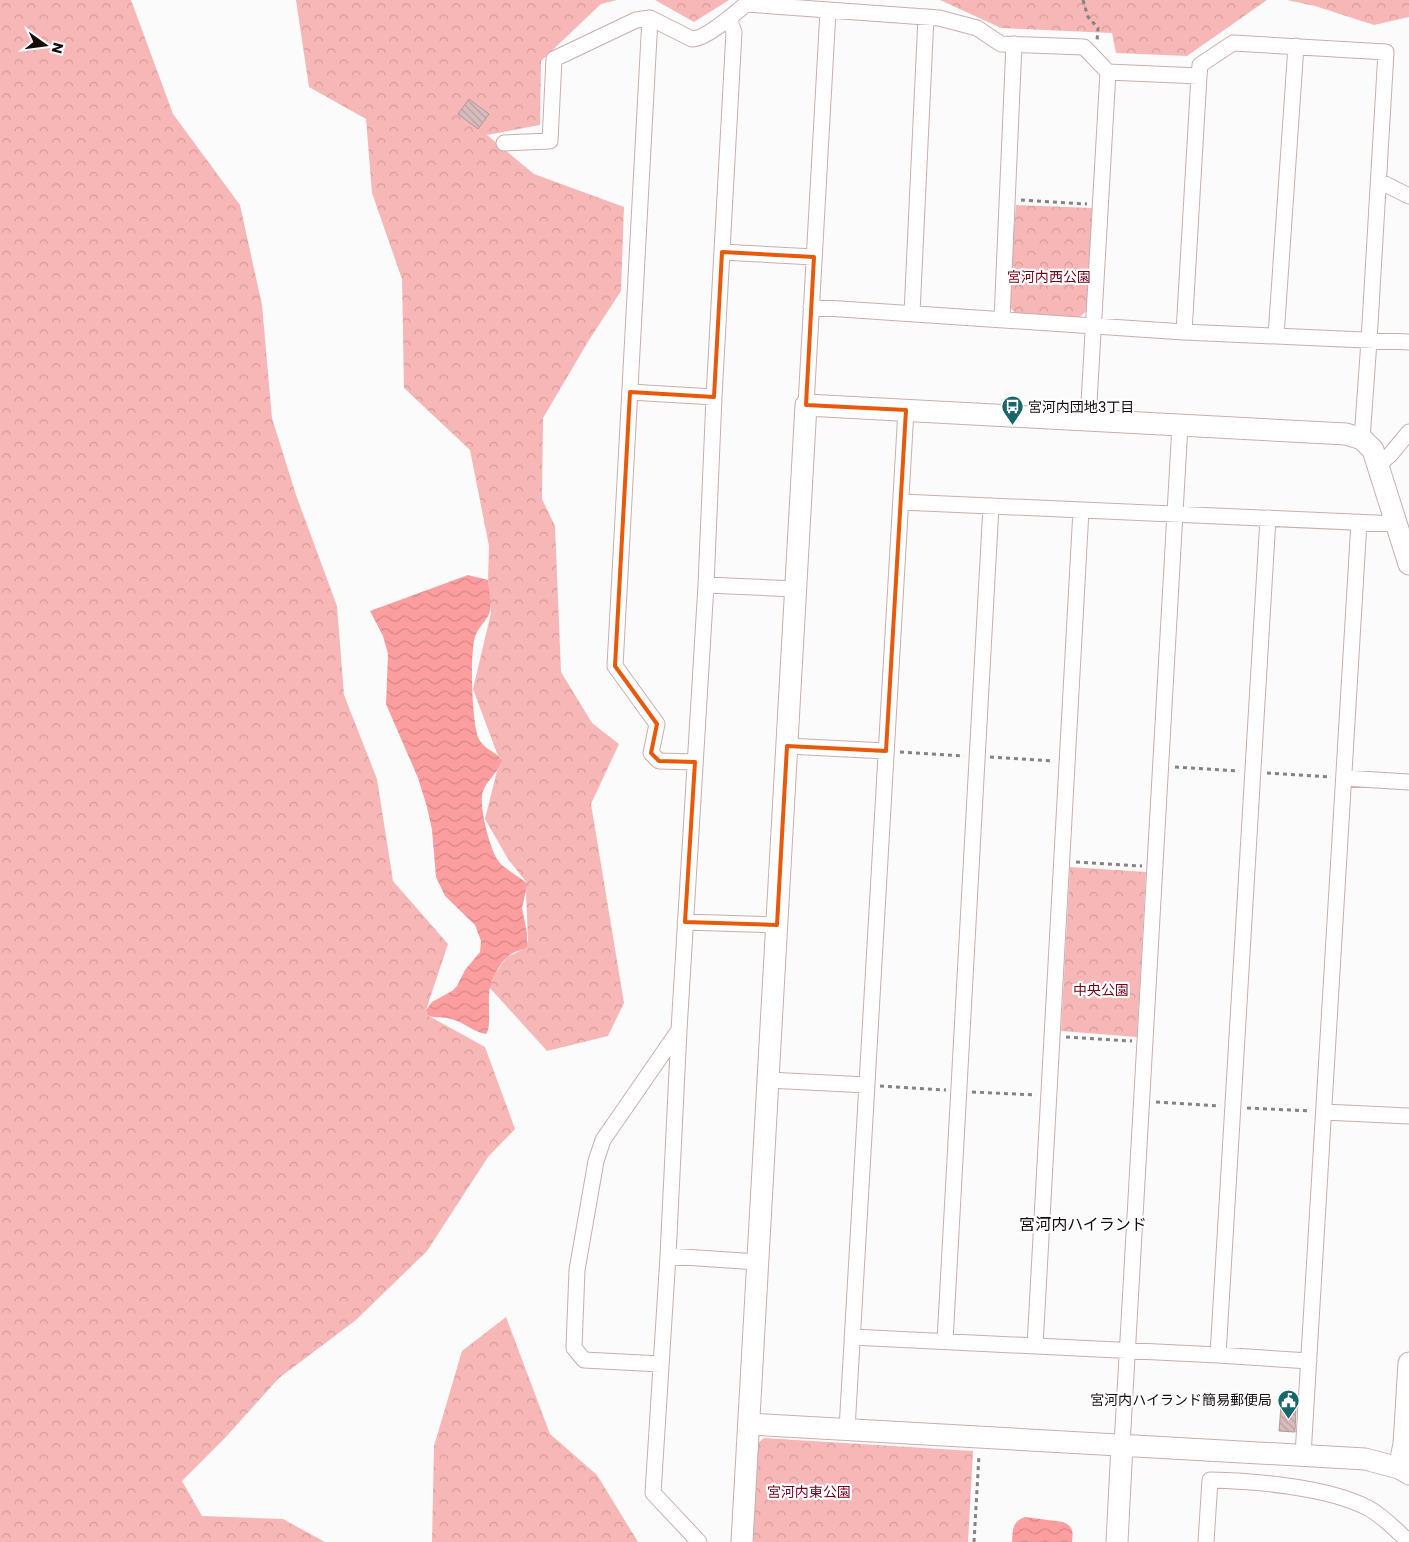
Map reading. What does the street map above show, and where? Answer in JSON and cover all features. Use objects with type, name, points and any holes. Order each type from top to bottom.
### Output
[{"type":"street","points":[[504,143],[550,141],[554,59],[636,20],[650,18],[698,39],[729,19],[746,4],[939,18],[977,28],[1001,44],[1084,47],[1108,72],[1199,76]]},
{"type":"street","points":[[742,1542],[828,11]]},
{"type":"street","points":[[912,313],[926,17]]},
{"type":"street","points":[[650,18],[615,666],[657,724],[651,754],[659,761],[695,762]]},
{"type":"street","points":[[699,1542],[653,1493],[668,1256],[678,1030],[706,585],[714,397],[734,32],[729,19]]},
{"type":"street","points":[[1184,332],[1200,65],[1232,43],[1386,52],[1362,439]]},
{"type":"street","points":[[1002,319],[1014,44]]},
{"type":"street","points":[[1276,336],[1296,46]]},
{"type":"street","points":[[1088,420],[1108,72]]},
{"type":"street","points":[[1379,181],[1409,196]]},
{"type":"street","points":[[722,252],[814,257]]},
{"type":"street","points":[[812,307],[1184,332],[1409,342]]},
{"type":"street","points":[[630,392],[714,397]]},
{"type":"street","points":[[806,405],[1346,434],[1362,439],[1373,450],[1409,564]]},
{"type":"street","points":[[847,1429],[906,410]]},
{"type":"street","points":[[1117,1542],[1180,425]]},
{"type":"street","points":[[1378,465],[1390,456],[1409,432]]},
{"type":"street","points":[[900,502],[1397,524]]},
{"type":"street","points":[[945,1341],[991,506]]},
{"type":"street","points":[[1035,1346],[1081,510]]},
{"type":"street","points":[[1218,1355],[1268,518]]},
{"type":"street","points":[[1303,1455],[1359,522]]},
{"type":"street","points":[[706,585],[796,589]]},
{"type":"street","points":[[787,746],[886,751]]},
{"type":"street","points":[[1344,778],[1409,782]]},
{"type":"street","points":[[685,922],[777,925]]},
{"type":"street","points":[[661,1364],[584,1360],[574,1348],[577,1270],[596,1161],[603,1140],[678,1030]]},
{"type":"street","points":[[768,1080],[866,1085]]},
{"type":"street","points":[[1324,1112],[1409,1116]]},
{"type":"street","points":[[668,1256],[758,1262]]},
{"type":"street","points":[[852,1337],[1309,1361]]},
{"type":"street","points":[[748,1424],[1365,1459],[1404,1471],[1409,1363]]},
{"type":"street","points":[[1206,1542],[1210,1480],[1234,1481],[1335,1495],[1368,1508],[1390,1523],[1409,1542]]},
{"type":"path","points":[[1083,0],[1088,17],[1098,30],[1095,59]]},
{"type":"path","points":[[1008,199],[1100,205]]},
{"type":"path","points":[[1161,766],[1242,771]]},
{"type":"path","points":[[1261,772],[1344,778]]},
{"type":"path","points":[[1062,861],[1155,866]]},
{"type":"path","points":[[1052,1036],[1145,1042]]},
{"type":"path","points":[[1142,1102],[1223,1106]]},
{"type":"path","points":[[1240,1107],[1324,1112]]},
{"type":"path","points":[[974,1542],[980,1437]]},
{"type":"highlighted area","points":[[722,252],[814,257],[806,405],[906,410],[886,751],[787,746],[777,925],[685,922],[695,762],[659,761],[651,753],[657,724],[615,666],[630,392],[714,397]]},
{"type":"green space","points":[[0,0],[131,0],[173,114],[240,205],[262,305],[272,418],[296,495],[337,606],[344,695],[377,779],[393,881],[448,944],[426,1010],[427,1015],[485,1047],[515,1129],[488,1157],[427,1251],[356,1320],[279,1378],[225,1438],[182,1481],[202,1516],[283,1519],[325,1542],[0,1542]]},
{"type":"green space","points":[[296,0],[617,0],[601,4],[541,61],[540,125],[487,135],[534,174],[624,207],[621,291],[589,340],[543,418],[542,499],[555,526],[561,672],[592,723],[619,744],[591,804],[624,1003],[608,1036],[547,1051],[489,987],[494,975],[507,957],[522,950],[528,941],[527,883],[508,859],[485,819],[497,771],[501,764],[501,759],[498,756],[473,689],[491,613],[488,580],[489,546],[470,450],[404,388],[402,279],[372,193],[366,119],[309,87]]},
{"type":"green space","points":[[655,0],[729,0],[694,22]]},
{"type":"green space","points":[[940,0],[1267,0],[1187,56],[1116,53],[1112,33],[1001,28]]},
{"type":"green space","points":[[1287,0],[1409,0],[1409,17],[1374,25],[1315,6]]},
{"type":"green space","name":"宮河内西公園","points":[[1016,205],[1092,208],[1087,311],[1077,319],[1016,314],[1008,305]]},
{"type":"green space","name":"中央公園","points":[[1070,867],[1146,872],[1137,1037],[1061,1031]]},
{"type":"green space","points":[[506,1317],[550,1434],[597,1475],[638,1542],[432,1542],[434,1446],[462,1351]]},
{"type":"green space","name":"宮河内東公園","points":[[764,1438],[973,1451],[968,1542],[752,1542],[758,1443]]},
{"type":"water","points":[[468,575],[488,580],[490,603],[489,614],[477,631],[474,642],[472,685],[476,728],[480,741],[502,761],[483,791],[483,816],[492,848],[499,862],[527,883],[522,908],[527,933],[527,946],[506,958],[492,980],[489,994],[489,1024],[486,1034],[456,1020],[427,1015],[426,1010],[432,1002],[452,991],[457,986],[465,970],[480,952],[481,941],[475,925],[445,896],[436,877],[432,830],[427,807],[418,778],[386,704],[388,654],[383,636],[370,611]]},
{"type":"water","points":[[1025,1517],[1067,1524],[1072,1530],[1072,1542],[1012,1542],[1015,1524]]},
{"type":"building","points":[[469,99],[489,114],[478,129],[458,114]]},
{"type":"building","name":"宮河内ハイランド簡易郵便局","points":[[1281,1406],[1296,1407],[1295,1432],[1279,1431]]},
{"type":"place","name":"宮河内団地3丁目","points":[[1012,426]]},
{"type":"place","name":"宮河内ハイランド簡易郵便局","points":[[1288,1419]]},
{"type":"district","name":"宮河内ハイランド","points":[[1083,1224]]}]
